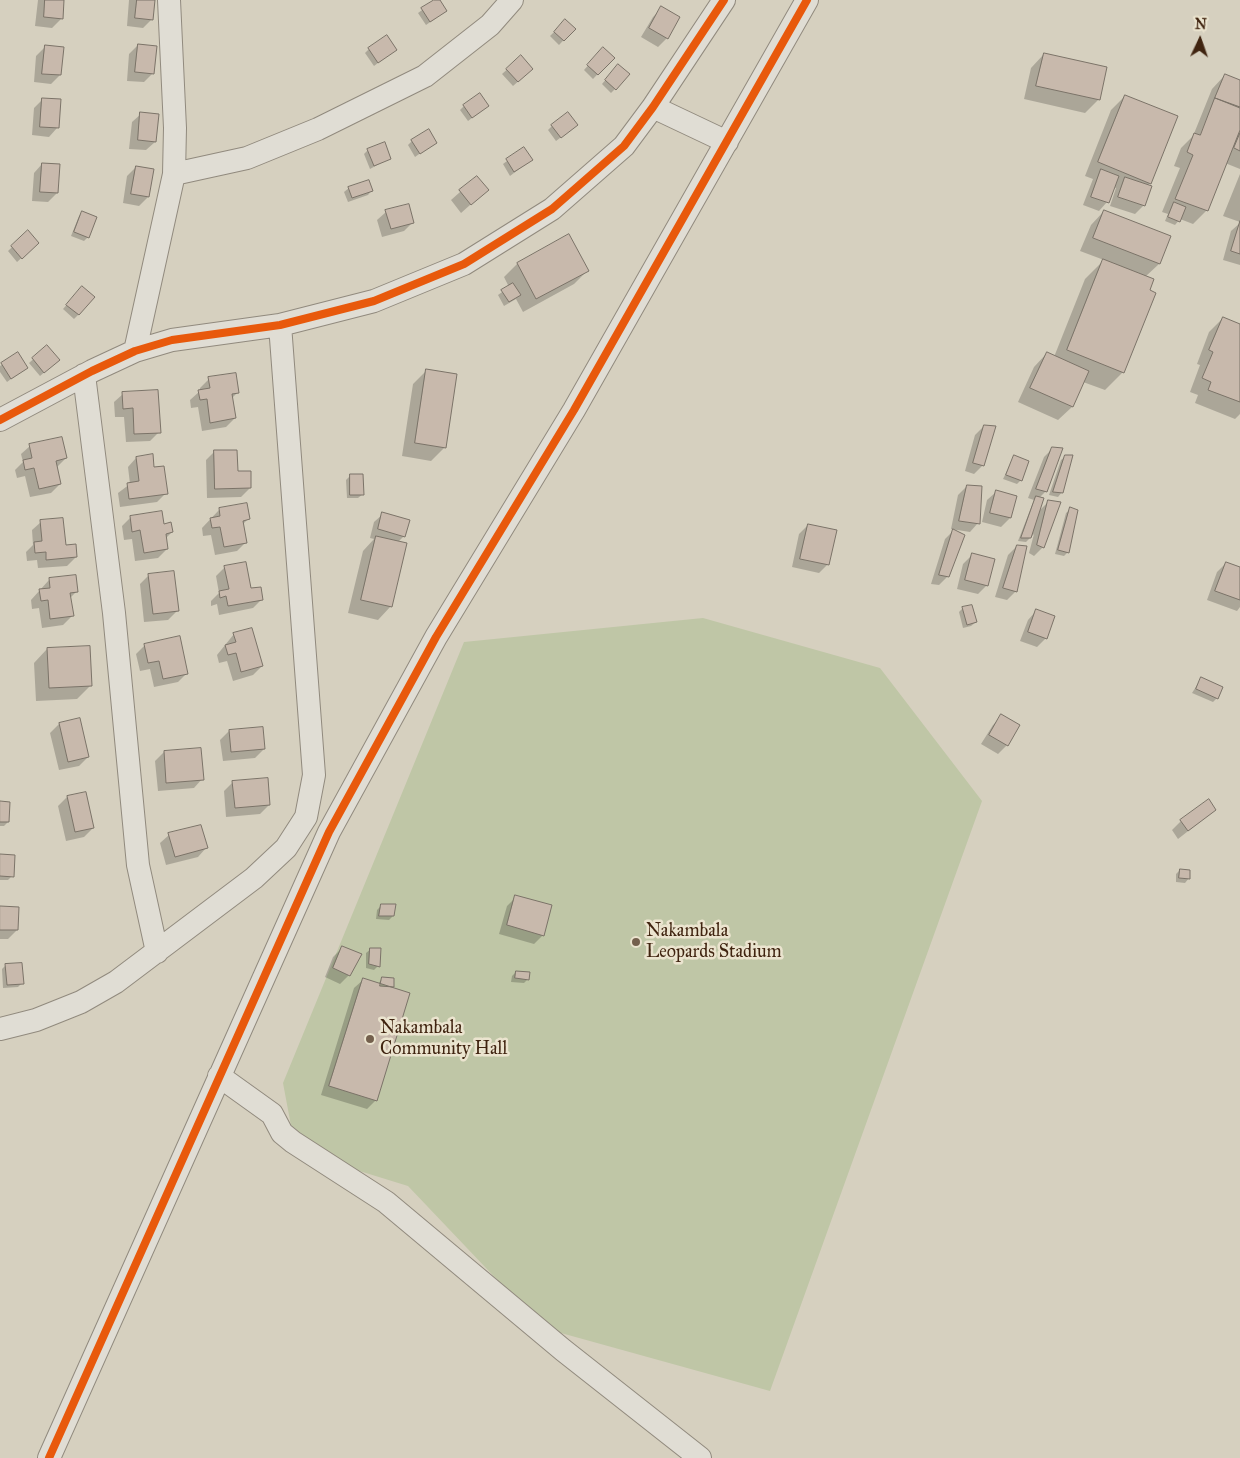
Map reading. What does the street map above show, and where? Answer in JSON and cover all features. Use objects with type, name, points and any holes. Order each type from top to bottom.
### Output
[{"type":"street","points":[[135,351],[174,174],[175,128],[169,0]]},
{"type":"street","points":[[174,174],[247,158],[318,129],[425,76],[490,25],[512,0]]},
{"type":"street","points":[[0,420],[135,351],[172,340],[280,325],[374,301],[464,264],[552,209],[624,146],[653,107],[724,0]]},
{"type":"street","points":[[48,1458],[329,832],[436,637],[574,410],[807,0]]},
{"type":"street","points":[[653,107],[727,142]]},
{"type":"street","points":[[0,1030],[36,1020],[81,1002],[116,982],[254,878],[286,848],[306,817],[314,775],[280,325]]},
{"type":"street","points":[[84,376],[114,613],[138,865],[157,952]]},
{"type":"street","points":[[306,817],[329,832]]},
{"type":"street","points":[[219,1076],[272,1114],[282,1133],[292,1142],[386,1202],[563,1350],[700,1458]]},
{"type":"green space","name":"Nakambala Leopards Stadium","points":[[703,618],[880,668],[982,801],[770,1391],[543,1328],[408,1186],[353,1169],[292,1131],[283,1083],[464,642]]},
{"type":"building","points":[[45,0],[64,0],[63,19],[44,17]]},
{"type":"building","points":[[137,0],[155,0],[153,20],[135,18]]},
{"type":"building","points":[[434,0],[440,0],[447,11],[430,22],[421,8]]},
{"type":"building","points":[[661,6],[680,17],[668,39],[649,28]]},
{"type":"building","points":[[565,19],[576,29],[564,41],[554,32]]},
{"type":"building","points":[[387,35],[397,50],[378,63],[368,48]]},
{"type":"building","points":[[138,44],[157,46],[154,74],[135,72]]},
{"type":"building","points":[[45,45],[64,47],[61,75],[42,74]]},
{"type":"building","points":[[603,47],[615,58],[598,75],[587,65]]},
{"type":"building","points":[[1044,53],[1107,67],[1100,100],[1036,86]]},
{"type":"building","points":[[521,55],[533,69],[518,82],[506,69]]},
{"type":"building","points":[[618,64],[630,74],[616,90],[605,80]]},
{"type":"building","points":[[1225,74],[1240,80],[1240,107],[1215,98]]},
{"type":"building","points":[[480,93],[489,106],[472,118],[463,105]]},
{"type":"building","points":[[1125,95],[1178,116],[1151,184],[1098,162]]},
{"type":"building","points":[[42,98],[61,99],[59,128],[40,127]]},
{"type":"building","points":[[1215,98],[1240,108],[1240,130],[1208,211],[1175,199],[1193,155],[1187,152],[1194,133],[1200,135]]},
{"type":"building","points":[[140,112],[159,114],[156,142],[138,140]]},
{"type":"building","points":[[568,112],[578,125],[561,138],[551,125]]},
{"type":"building","points":[[429,129],[437,143],[420,154],[411,140]]},
{"type":"building","points":[[1240,133],[1240,151],[1234,148]]},
{"type":"building","points":[[385,142],[391,159],[374,166],[367,149]]},
{"type":"building","points":[[524,147],[533,160],[514,172],[506,159]]},
{"type":"building","points":[[42,163],[60,164],[58,193],[40,192]]},
{"type":"building","points":[[136,166],[154,169],[149,197],[131,194]]},
{"type":"building","points":[[1101,169],[1119,176],[1109,203],[1091,197]]},
{"type":"building","points":[[477,176],[489,190],[471,205],[459,190]]},
{"type":"building","points":[[1125,177],[1152,186],[1145,206],[1118,197]]},
{"type":"building","points":[[369,180],[373,191],[352,198],[348,187]]},
{"type":"building","points":[[1174,202],[1186,207],[1180,222],[1168,217]]},
{"type":"building","points":[[409,204],[414,223],[391,229],[385,210]]},
{"type":"building","points":[[1104,210],[1171,236],[1160,264],[1093,238]]},
{"type":"building","points":[[82,211],[97,217],[89,238],[74,232]]},
{"type":"building","points":[[1240,221],[1240,254],[1231,251]]},
{"type":"building","points":[[28,230],[39,243],[22,259],[11,246]]},
{"type":"building","points":[[569,234],[589,271],[536,299],[517,263]]},
{"type":"building","points":[[1103,259],[1154,279],[1150,290],[1156,293],[1124,373],[1067,350]]},
{"type":"building","points":[[513,283],[521,295],[509,302],[501,290]]},
{"type":"building","points":[[82,286],[95,297],[79,315],[66,305]]},
{"type":"building","points":[[1223,317],[1240,324],[1240,402],[1208,390],[1211,382],[1202,378],[1213,352],[1209,350]]},
{"type":"building","points":[[47,345],[60,360],[44,373],[32,358]]},
{"type":"building","points":[[18,352],[28,368],[11,379],[1,363]]},
{"type":"building","points":[[1047,352],[1089,371],[1073,407],[1030,388]]},
{"type":"building","points":[[426,369],[457,374],[446,448],[415,443]]},
{"type":"building","points":[[236,373],[239,393],[232,394],[236,418],[210,423],[207,399],[200,400],[198,390],[210,388],[208,377]]},
{"type":"building","points":[[158,390],[161,433],[134,434],[133,408],[123,409],[122,392]]},
{"type":"building","points":[[984,425],[996,426],[984,466],[973,463]]},
{"type":"building","points":[[62,437],[67,458],[56,461],[61,484],[39,489],[34,468],[25,470],[23,460],[32,458],[29,444]]},
{"type":"building","points":[[1052,447],[1063,448],[1047,492],[1036,489]]},
{"type":"building","points":[[214,450],[237,450],[238,471],[251,471],[251,488],[215,489]]},
{"type":"building","points":[[153,454],[154,467],[164,466],[168,494],[129,499],[127,483],[139,481],[136,457]]},
{"type":"building","points":[[1014,455],[1029,461],[1022,481],[1006,475]]},
{"type":"building","points":[[1065,455],[1073,455],[1063,493],[1053,492]]},
{"type":"building","points":[[350,474],[363,474],[364,495],[350,495]]},
{"type":"building","points":[[967,485],[982,486],[980,524],[959,521]]},
{"type":"building","points":[[996,490],[1017,496],[1011,518],[990,513]]},
{"type":"building","points":[[1036,496],[1044,498],[1031,538],[1021,538]]},
{"type":"building","points":[[1048,500],[1061,502],[1044,548],[1037,545]]},
{"type":"building","points":[[247,503],[250,519],[243,521],[247,543],[224,547],[220,527],[212,528],[210,518],[220,516],[219,508]]},
{"type":"building","points":[[1070,507],[1078,510],[1069,553],[1058,550]]},
{"type":"building","points":[[162,511],[164,524],[171,522],[173,532],[166,534],[168,549],[144,553],[140,530],[132,532],[130,516]]},
{"type":"building","points":[[382,512],[410,520],[405,537],[378,529]]},
{"type":"building","points":[[63,518],[66,545],[76,544],[77,557],[46,560],[46,552],[35,553],[34,542],[42,541],[40,520]]},
{"type":"building","points":[[808,524],[837,530],[829,565],[800,559]]},
{"type":"building","points":[[953,529],[965,535],[949,577],[939,575]]},
{"type":"building","points":[[376,536],[407,543],[392,607],[361,600]]},
{"type":"building","points":[[1017,545],[1027,546],[1017,592],[1003,588]]},
{"type":"building","points":[[972,553],[995,559],[988,586],[965,580]]},
{"type":"building","points":[[246,562],[251,588],[261,587],[263,600],[228,606],[226,596],[220,598],[219,591],[229,589],[224,566]]},
{"type":"building","points":[[1226,562],[1240,567],[1240,600],[1215,591]]},
{"type":"building","points":[[174,571],[179,611],[153,614],[148,574]]},
{"type":"building","points":[[76,575],[78,592],[70,593],[74,616],[50,619],[48,600],[41,601],[39,589],[50,588],[49,578]]},
{"type":"building","points":[[972,605],[977,622],[967,625],[962,607]]},
{"type":"building","points":[[1036,609],[1055,616],[1047,639],[1028,632]]},
{"type":"building","points":[[252,628],[263,666],[241,672],[236,653],[228,655],[225,645],[236,642],[233,633]]},
{"type":"building","points":[[180,636],[188,674],[163,679],[159,661],[148,663],[144,644]]},
{"type":"building","points":[[90,646],[92,686],[49,688],[47,648]]},
{"type":"building","points":[[1201,677],[1223,687],[1218,699],[1196,689]]},
{"type":"building","points":[[1001,714],[1020,725],[1008,746],[989,735]]},
{"type":"building","points":[[80,718],[89,757],[68,762],[59,723]]},
{"type":"building","points":[[263,727],[265,749],[231,752],[229,730]]},
{"type":"building","points":[[201,748],[204,780],[166,783],[164,751]]},
{"type":"building","points":[[268,778],[270,805],[235,808],[232,781]]},
{"type":"building","points":[[86,792],[94,828],[75,832],[67,796]]},
{"type":"building","points":[[1209,799],[1216,810],[1188,831],[1180,820]]},
{"type":"building","points":[[0,801],[10,802],[9,822],[0,822]]},
{"type":"building","points":[[201,825],[208,848],[175,857],[168,833]]},
{"type":"building","points":[[0,854],[15,855],[14,877],[0,876]]},
{"type":"building","points":[[1180,869],[1190,870],[1190,879],[1179,878]]},
{"type":"building","points":[[515,895],[552,905],[544,936],[507,925]]},
{"type":"building","points":[[381,904],[396,904],[394,916],[379,916]]},
{"type":"building","points":[[0,906],[19,907],[18,930],[0,930]]},
{"type":"building","points":[[342,946],[362,954],[350,976],[333,968]]},
{"type":"building","points":[[370,948],[381,948],[380,967],[369,964]]},
{"type":"building","points":[[22,963],[24,984],[7,985],[5,964]]},
{"type":"building","points":[[516,971],[530,972],[529,980],[515,978]]},
{"type":"building","points":[[382,977],[394,978],[394,987],[380,986]]},
{"type":"building","name":"Nakambala Community Hall","points":[[363,978],[410,993],[377,1101],[329,1086]]},
{"type":"cycle path","points":[[0,420],[92,371],[135,351],[172,340],[280,325],[374,301],[464,264],[552,209],[624,146],[653,107],[724,0]]},
{"type":"cycle path","points":[[49,1458],[329,832],[436,637],[574,410],[807,0]]},
{"type":"place","name":"Nakambala Leopards Stadium","points":[[636,942]]},
{"type":"place","name":"Nakambala Community Hall","points":[[370,1039]]}]
